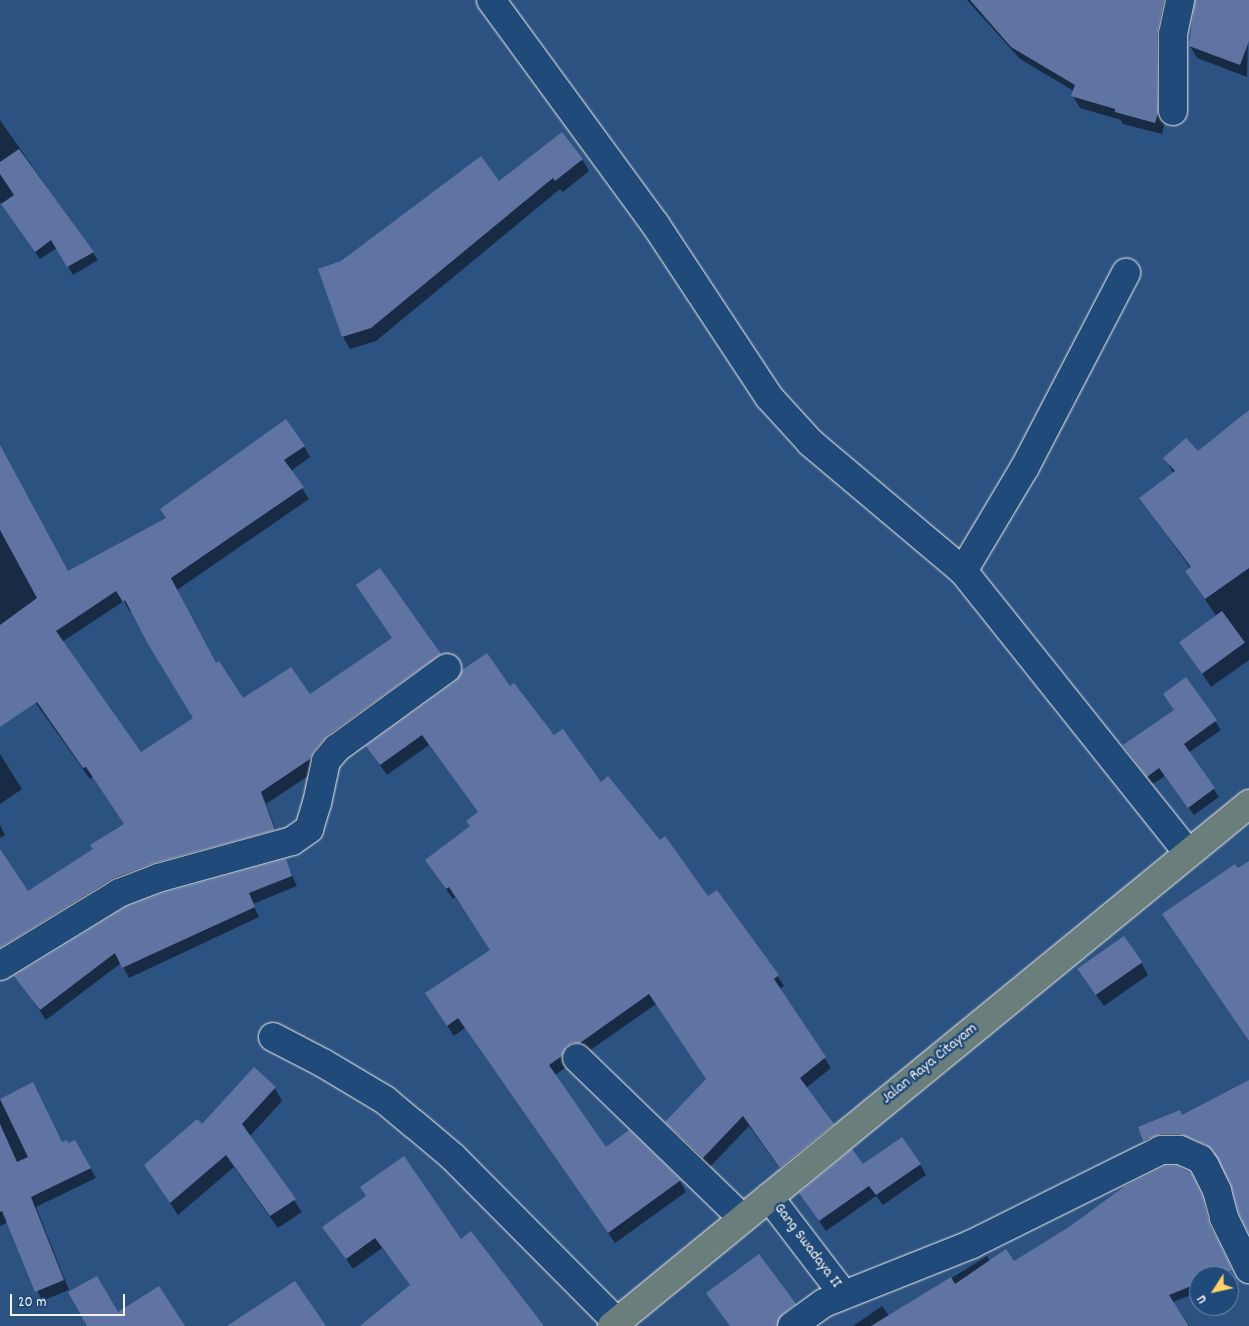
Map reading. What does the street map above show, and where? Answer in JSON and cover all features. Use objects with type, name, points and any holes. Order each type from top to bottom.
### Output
[{"type":"main road","name":"Jalan Raya Citayam","points":[[615,1324],[1249,804]]},
{"type":"street","points":[[491,0],[655,224],[769,397],[811,443],[964,571],[1188,853]]},
{"type":"street","points":[[1172,110],[1173,34],[1180,0]]},
{"type":"street","points":[[964,571],[1025,467],[1126,273]]},
{"type":"street","points":[[0,966],[119,893],[158,878],[292,841],[309,829],[326,761],[337,748],[447,668]]},
{"type":"street","points":[[273,1037],[323,1063],[385,1100],[414,1124],[453,1157],[615,1324]]},
{"type":"street","points":[[577,1058],[742,1218]]},
{"type":"street","points":[[792,1326],[824,1303],[972,1244],[1161,1150],[1180,1150],[1200,1159],[1206,1166],[1217,1191],[1224,1218],[1249,1269]]},
{"type":"street","name":"Gang Swadaya II","points":[[769,1197],[844,1295]]},
{"type":"building","points":[[970,0],[1164,0],[1157,34],[1158,113],[1155,123],[1115,112],[1115,109],[1071,96],[1075,85],[1011,47]]},
{"type":"building","points":[[1195,0],[1249,0],[1249,41],[1240,65],[1189,46]]},
{"type":"building","points":[[562,132],[583,159],[555,181],[553,178],[371,328],[342,337],[318,269],[341,261],[481,156],[499,181]]},
{"type":"building","points":[[19,149],[94,252],[67,267],[51,240],[35,252],[1,204],[14,195],[0,174],[0,162]]},
{"type":"building","points":[[1249,410],[1249,568],[1205,599],[1185,571],[1191,567],[1139,498],[1175,471],[1163,458],[1186,438],[1198,451]]},
{"type":"building","points":[[286,419],[305,446],[284,460],[304,487],[171,578],[216,663],[219,661],[243,698],[291,667],[310,694],[392,638],[356,585],[380,568],[441,654],[328,735],[314,751],[310,759],[261,792],[275,830],[154,863],[113,878],[0,948],[0,849],[28,891],[93,849],[90,845],[124,824],[86,767],[83,768],[37,702],[0,727],[0,625],[37,598],[0,530],[0,445],[68,571],[166,518],[160,509]],"holes":[[[116,591],[123,602],[125,600],[148,644],[193,718],[141,752],[56,631]]]},
{"type":"building","points":[[1222,611],[1245,643],[1202,674],[1179,642]]},
{"type":"building","points":[[487,653],[510,686],[514,683],[554,735],[563,729],[601,782],[608,776],[660,840],[665,836],[708,896],[717,890],[779,975],[774,979],[826,1057],[800,1078],[834,1124],[780,1168],[743,1116],[703,1158],[665,1122],[706,1079],[649,994],[580,1043],[572,1043],[566,1047],[562,1056],[549,1065],[606,1147],[629,1130],[681,1180],[608,1233],[458,1018],[447,1026],[425,993],[490,950],[449,887],[446,889],[425,860],[470,826],[466,821],[478,812],[422,735],[380,765],[366,746],[456,681],[462,670]]},
{"type":"building","points":[[1186,677],[1217,720],[1184,744],[1215,788],[1188,808],[1159,768],[1147,777],[1123,745],[1174,710],[1163,694]]},
{"type":"building","points":[[286,859],[292,876],[249,893],[255,907],[122,968],[115,953],[40,1010],[14,976],[126,907],[163,893]]},
{"type":"building","points":[[1249,861],[1249,1041],[1162,914],[1235,864],[1238,868]]},
{"type":"building","points":[[1124,936],[1142,962],[1096,995],[1077,969]]},
{"type":"building","points":[[254,1067],[276,1087],[242,1124],[296,1199],[270,1216],[226,1155],[170,1203],[144,1165],[197,1119],[202,1124]]},
{"type":"building","points":[[1249,1080],[1249,1234],[1239,1213],[1231,1184],[1212,1150],[1206,1145],[1180,1134],[1161,1134],[1143,1141],[1138,1127],[1180,1110],[1182,1115]]},
{"type":"building","points":[[33,1082],[62,1142],[67,1140],[68,1143],[75,1140],[91,1168],[31,1197],[64,1280],[35,1292],[2,1211],[0,1212],[0,1124],[17,1162],[28,1157],[0,1099]]},
{"type":"building","points":[[902,1137],[921,1164],[876,1195],[869,1186],[819,1221],[799,1193],[852,1149],[863,1164]]},
{"type":"building","points":[[404,1156],[461,1239],[471,1231],[544,1326],[360,1326],[410,1285],[375,1238],[346,1259],[322,1227],[366,1196],[360,1187]]},
{"type":"building","points":[[1165,1166],[1177,1166],[1192,1174],[1202,1196],[1210,1225],[1230,1266],[1189,1266],[1189,1287],[1169,1295],[1189,1326],[871,1326],[951,1277],[955,1284],[1006,1249],[1014,1261],[1069,1227],[1125,1186]]},
{"type":"building","points":[[759,1254],[796,1304],[783,1314],[777,1326],[730,1326],[706,1293]]},
{"type":"building","points":[[97,1276],[118,1312],[159,1286],[185,1326],[87,1326],[68,1292]]},
{"type":"building","points":[[295,1281],[326,1326],[227,1326]]}]
